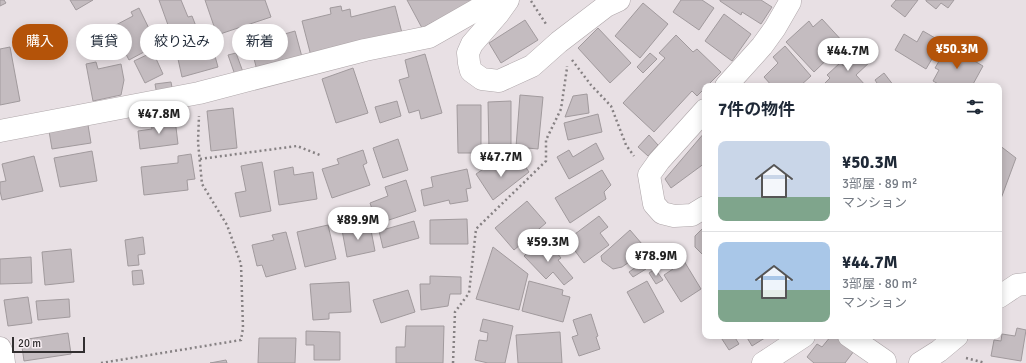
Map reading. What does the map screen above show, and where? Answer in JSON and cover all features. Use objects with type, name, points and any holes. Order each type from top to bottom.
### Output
[{"type":"street","points":[[0,131],[201,93],[365,50],[429,37],[480,8],[500,0]]},
{"type":"street","points":[[508,0],[472,44],[468,53],[471,71],[482,79],[499,81],[532,66],[559,42],[606,6],[618,0]]},
{"type":"street","points":[[729,83],[767,40],[790,0]]},
{"type":"street","points":[[702,113],[659,161],[649,175],[654,204],[662,213],[674,216],[692,215],[702,209]]},
{"type":"street","points":[[1002,295],[1017,285],[1026,284]]},
{"type":"street","points":[[763,363],[799,339]]},
{"type":"street","points":[[853,339],[885,362]]},
{"type":"street","points":[[880,339],[885,362]]},
{"type":"street","points":[[920,363],[939,351],[953,339]]},
{"type":"street","points":[[0,348],[4,363]]},
{"type":"path","points":[[530,0],[591,85],[611,106],[626,145]]},
{"type":"path","points":[[452,363],[455,312],[469,294],[476,229],[546,161],[546,140],[561,109],[567,68],[559,42]]},
{"type":"path","points":[[101,363],[241,340],[243,328],[240,264],[227,225],[202,184],[198,142],[201,93]]},
{"type":"path","points":[[200,159],[297,146],[320,155]]},
{"type":"building","points":[[0,0],[4,0],[6,3],[0,6]]},
{"type":"building","points":[[70,0],[93,0],[76,10]]},
{"type":"building","points":[[159,0],[181,0],[188,17],[192,16],[195,24],[168,24]]},
{"type":"building","points":[[205,0],[265,0],[271,17],[250,24],[232,24],[232,30],[224,33],[224,24],[213,24]]},
{"type":"building","points":[[407,0],[476,0],[422,28]]},
{"type":"building","points":[[681,0],[702,0],[714,8],[699,30],[673,12]]},
{"type":"building","points":[[720,0],[761,0],[772,7],[761,24],[742,12],[741,15]]},
{"type":"building","points":[[896,0],[918,0],[905,17],[891,6]]},
{"type":"building","points":[[926,0],[954,0],[948,8],[941,3],[936,9]]},
{"type":"building","points":[[643,3],[668,24],[640,58],[615,36]]},
{"type":"building","points":[[341,6],[342,11],[350,9],[351,17],[395,6],[402,33],[311,56],[302,21],[331,14],[330,8]]},
{"type":"building","points":[[139,8],[147,24],[140,24],[140,54],[132,58],[132,24],[118,24],[133,16],[131,12]]},
{"type":"building","points":[[724,14],[751,34],[732,61],[705,41]]},
{"type":"building","points":[[822,19],[844,43],[814,72],[786,42],[809,21],[813,27]]},
{"type":"building","points":[[525,20],[538,40],[501,63],[489,43]]},
{"type":"building","points":[[598,28],[631,63],[610,83],[578,48]]},
{"type":"building","points":[[295,31],[302,57],[257,70],[254,60],[288,60],[288,33]]},
{"type":"building","points":[[923,31],[942,42],[926,69],[895,50],[904,34],[917,42]]},
{"type":"building","points":[[676,35],[693,52],[697,49],[721,72],[710,83],[702,83],[702,91],[697,96],[692,91],[654,132],[623,103],[665,58],[659,53]]},
{"type":"building","points":[[785,46],[811,76],[803,83],[769,83],[764,77],[778,63],[773,57]]},
{"type":"building","points":[[10,47],[20,101],[0,105],[0,49]]},
{"type":"building","points":[[952,48],[983,66],[974,83],[937,83],[933,81],[939,70],[935,68],[942,56],[946,58]]},
{"type":"building","points":[[861,50],[871,61],[856,75],[863,83],[825,83],[830,78],[827,75],[841,62],[843,66]]},
{"type":"building","points":[[650,53],[657,59],[643,73],[637,67]]},
{"type":"building","points":[[232,54],[232,60],[239,60],[243,72],[235,75],[228,55]]},
{"type":"building","points":[[425,54],[442,113],[421,119],[419,110],[409,113],[399,80],[409,77],[405,60]]},
{"type":"building","points":[[140,58],[140,60],[157,60],[163,74],[145,83],[134,61]]},
{"type":"building","points":[[178,60],[216,60],[218,67],[182,77]]},
{"type":"building","points":[[96,62],[98,69],[121,64],[124,80],[121,95],[93,101],[86,64]]},
{"type":"building","points":[[353,68],[368,113],[336,123],[322,79]]},
{"type":"building","points":[[884,73],[892,83],[877,83],[875,80]]},
{"type":"building","points":[[171,82],[173,93],[157,95],[155,84]]},
{"type":"building","points":[[587,94],[589,113],[565,117],[573,96]]},
{"type":"building","points":[[520,95],[543,97],[538,149],[516,147]]},
{"type":"building","points":[[397,101],[401,116],[380,123],[375,107]]},
{"type":"building","points":[[511,101],[511,151],[489,152],[488,102]]},
{"type":"building","points":[[457,105],[481,105],[481,153],[458,153]]},
{"type":"building","points":[[233,108],[237,148],[211,151],[207,111]]},
{"type":"building","points":[[598,114],[602,132],[568,140],[564,123]]},
{"type":"building","points":[[175,119],[178,144],[140,149],[138,131],[152,129],[151,122]]},
{"type":"building","points":[[88,125],[91,143],[52,149],[49,131]]},
{"type":"building","points":[[649,135],[658,145],[648,156],[638,147]]},
{"type":"building","points":[[702,136],[702,165],[671,188],[665,179]]},
{"type":"building","points":[[398,139],[408,170],[383,178],[373,148]]},
{"type":"building","points":[[596,143],[604,159],[569,179],[557,157],[569,150],[573,157]]},
{"type":"building","points":[[1002,147],[1016,158],[1002,196]]},
{"type":"building","points":[[363,150],[367,163],[363,165],[370,185],[332,198],[322,169],[339,164],[337,159]]},
{"type":"building","points":[[92,151],[97,181],[60,187],[54,158]]},
{"type":"building","points":[[191,154],[195,179],[187,180],[188,190],[144,195],[141,167],[178,163],[178,156]]},
{"type":"building","points":[[34,156],[43,191],[2,200],[0,182],[6,181],[2,164]]},
{"type":"building","points":[[495,161],[500,169],[513,161],[517,167],[523,163],[529,172],[493,200],[476,174]]},
{"type":"building","points":[[262,162],[271,211],[240,217],[235,193],[246,191],[241,166]]},
{"type":"building","points":[[293,167],[294,175],[313,172],[317,199],[279,205],[274,171]]},
{"type":"building","points":[[467,169],[471,188],[466,189],[468,201],[450,204],[449,200],[424,206],[421,190],[433,187],[431,177]]},
{"type":"building","points":[[602,170],[611,185],[604,192],[606,199],[570,223],[555,198]]},
{"type":"building","points":[[406,180],[416,211],[377,224],[370,203],[388,196],[385,187]]},
{"type":"building","points":[[527,201],[546,223],[514,250],[495,228]]},
{"type":"building","points":[[599,216],[608,227],[600,233],[609,245],[584,263],[567,240]]},
{"type":"building","points":[[467,219],[468,244],[430,244],[430,220]]},
{"type":"building","points":[[414,221],[419,238],[383,248],[379,231]]},
{"type":"building","points":[[328,225],[336,259],[305,267],[297,232]]},
{"type":"building","points":[[370,225],[375,251],[347,257],[342,230]]},
{"type":"building","points":[[702,229],[702,254],[695,247],[695,236]]},
{"type":"building","points":[[630,230],[642,244],[635,258],[622,267],[613,269],[602,261],[601,256]]},
{"type":"building","points":[[286,232],[296,269],[266,277],[262,265],[257,266],[252,245],[274,240],[272,235]]},
{"type":"building","points":[[143,237],[145,254],[138,255],[139,265],[128,266],[125,240]]},
{"type":"building","points":[[538,243],[546,253],[552,247],[561,258],[558,260],[573,278],[564,285],[553,272],[546,279],[524,256]]},
{"type":"building","points":[[493,247],[528,274],[519,310],[476,299]]},
{"type":"building","points":[[71,249],[74,282],[45,285],[42,252]]},
{"type":"building","points":[[681,256],[701,289],[681,302],[664,275],[673,269],[669,263]]},
{"type":"building","points":[[31,257],[32,283],[0,284],[0,259]]},
{"type":"building","points":[[642,263],[646,269],[633,277],[629,272]]},
{"type":"building","points":[[655,269],[663,280],[656,284],[649,273]]},
{"type":"building","points":[[142,270],[144,284],[133,285],[132,271]]},
{"type":"building","points":[[430,276],[461,277],[461,294],[450,294],[448,306],[421,310],[420,284],[430,284]]},
{"type":"building","points":[[529,281],[563,290],[562,295],[570,297],[563,322],[522,311]]},
{"type":"building","points":[[647,281],[664,312],[644,323],[627,292]]},
{"type":"building","points":[[349,282],[351,312],[329,313],[329,319],[313,320],[310,284]]},
{"type":"building","points":[[408,290],[415,312],[381,323],[373,300]]},
{"type":"building","points":[[28,297],[32,323],[8,326],[4,300]]},
{"type":"building","points":[[69,299],[70,317],[38,320],[36,301]]},
{"type":"building","points":[[591,314],[598,336],[596,337],[600,349],[579,356],[572,337],[578,335],[573,320]]},
{"type":"building","points":[[483,319],[513,326],[505,363],[488,363],[475,360],[479,340],[487,341],[488,333],[480,331]]},
{"type":"building","points":[[406,326],[444,326],[443,363],[396,363],[396,347],[405,347]]},
{"type":"building","points":[[1017,328],[1026,330],[1021,361],[991,356],[994,340],[1001,341],[1002,334],[1015,336]]},
{"type":"building","points":[[306,331],[340,332],[340,360],[314,360],[314,345],[306,345]]},
{"type":"building","points":[[560,332],[562,363],[518,363],[516,335]]},
{"type":"building","points":[[68,333],[71,354],[24,361],[21,340]]},
{"type":"building","points":[[259,338],[296,338],[295,363],[258,363]]},
{"type":"building","points":[[722,339],[736,339],[739,344],[729,350]]},
{"type":"building","points":[[748,339],[763,339],[752,346]]},
{"type":"building","points":[[829,339],[838,339],[854,351],[845,363],[814,363],[807,357],[817,344],[822,347]]},
{"type":"building","points":[[226,360],[227,363],[210,363]]}]
